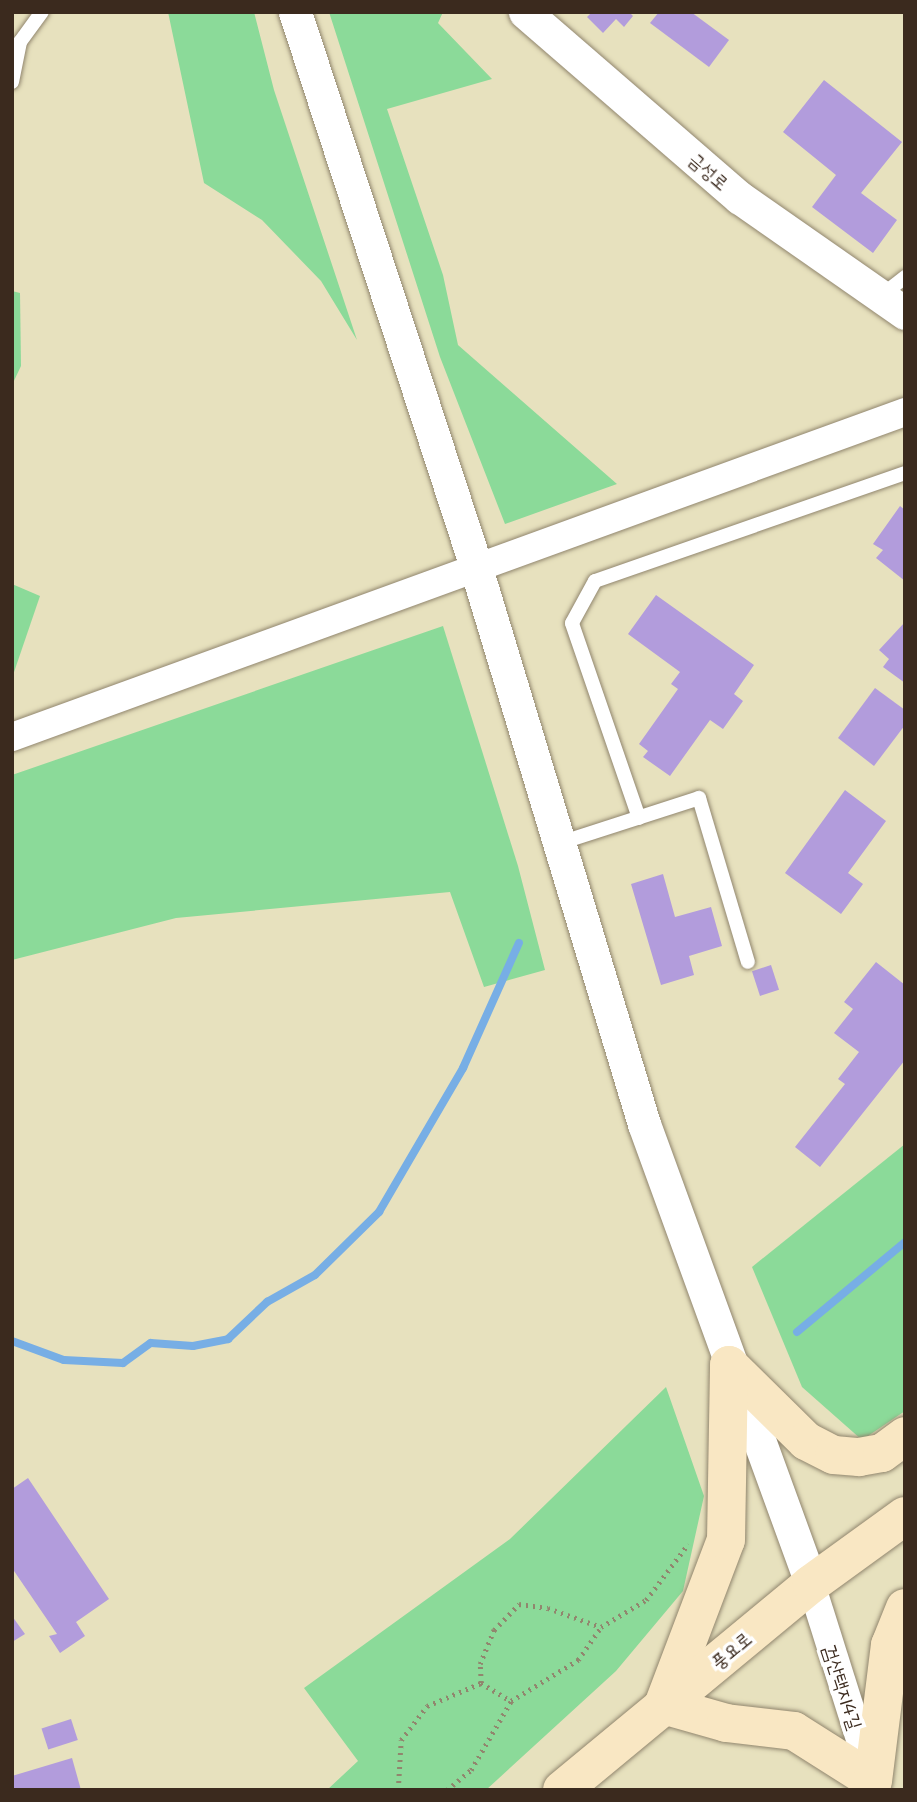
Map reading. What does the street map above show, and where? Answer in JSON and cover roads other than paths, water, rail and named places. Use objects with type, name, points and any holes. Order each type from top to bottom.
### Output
[{"type":"main road","points":[[729,1365],[806,1441],[834,1455],[859,1457],[882,1452],[905,1436]]},
{"type":"main road","points":[[729,1365],[725,1454],[730,1510],[720,1558],[663,1705],[726,1723],[794,1731],[874,1785],[890,1646],[905,1608]]},
{"type":"main road","name":"풍요로","points":[[562,1790],[811,1584],[905,1516]]},
{"type":"street","points":[[295,12],[476,569],[644,1124],[729,1365],[811,1584]]},
{"type":"street","name":"금성로","points":[[525,12],[740,198],[897,295]]},
{"type":"street","points":[[12,737],[905,412]]},
{"type":"street","name":"검산택지4길","points":[[811,1584],[874,1785]]},
{"type":"lane","points":[[12,82],[20,42],[42,12]]},
{"type":"lane","points":[[639,818],[572,623],[595,581],[905,473]]},
{"type":"lane","points":[[560,843],[699,798],[748,962]]},
{"type":"waterway","points":[[12,1341],[64,1360],[123,1363],[151,1343],[193,1346],[228,1339],[267,1302],[315,1275],[379,1212],[463,1068],[519,943]]},
{"type":"waterway","points":[[797,1332],[905,1242]]}]
